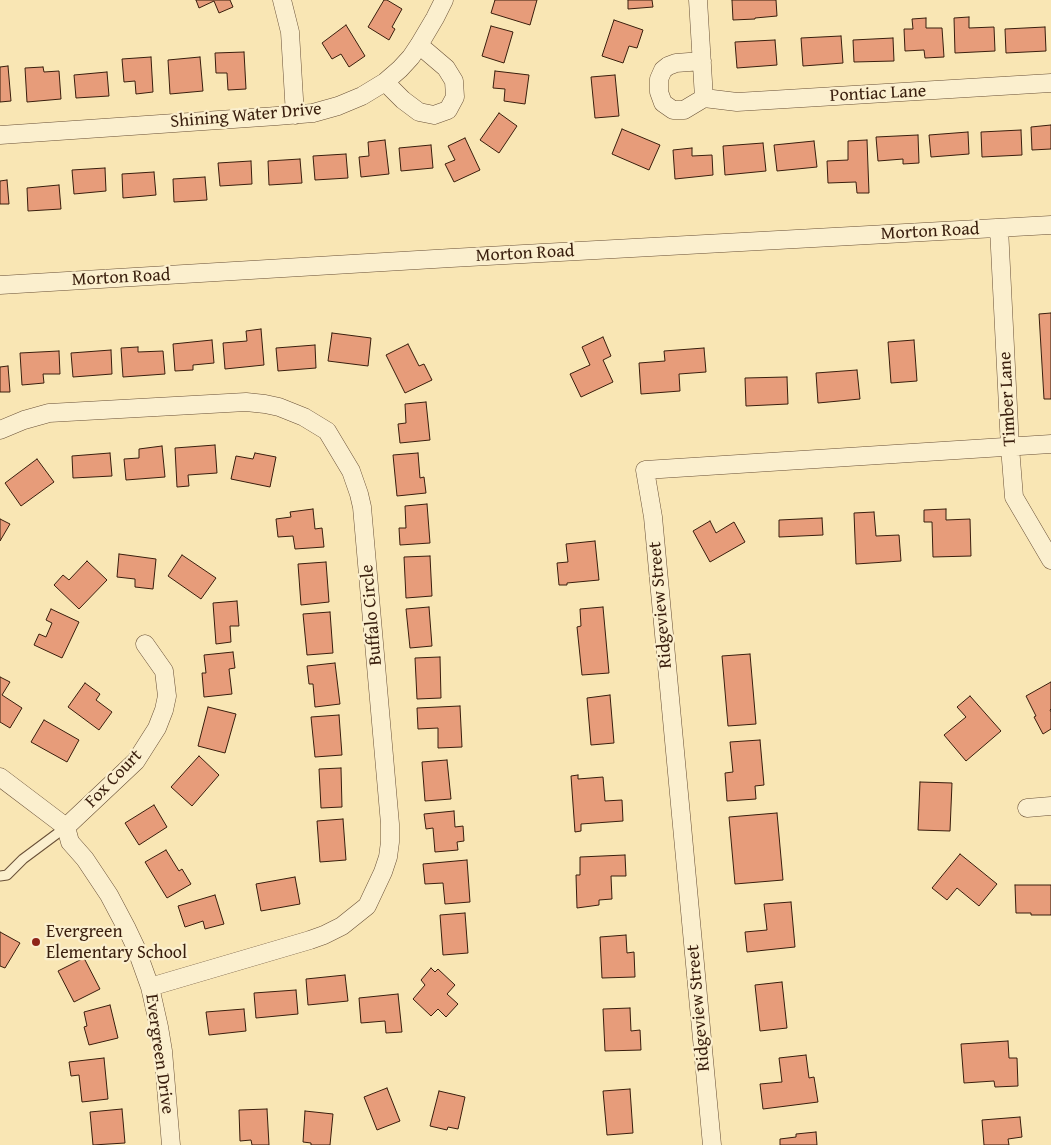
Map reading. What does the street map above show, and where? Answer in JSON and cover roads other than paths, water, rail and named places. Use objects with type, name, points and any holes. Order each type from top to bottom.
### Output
[{"type":"street","points":[[282,0],[290,32],[294,115]]},
{"type":"street","name":"Shining Water Drive","points":[[0,135],[294,115],[313,113],[338,106],[362,96],[385,82],[400,69],[420,45],[444,0]]},
{"type":"street","points":[[698,0],[702,61],[704,98],[684,110],[673,110],[663,103],[659,92],[659,79],[663,70],[676,63],[702,61]]},
{"type":"street","points":[[385,82],[403,100],[419,112],[434,115],[448,110],[455,97],[454,81],[446,68],[420,45]]},
{"type":"street","name":"Pontiac Lane","points":[[704,98],[737,102],[1051,83]]},
{"type":"street","name":"Morton Road","points":[[0,285],[1051,225]]},
{"type":"street","name":"Timber Lane","points":[[999,228],[1014,497],[1051,560]]},
{"type":"street","name":"Buffalo Circle","points":[[0,430],[24,420],[49,413],[246,402],[265,404],[291,411],[327,431],[351,471],[360,494],[390,824],[388,857],[383,872],[367,906],[342,926],[324,935],[150,987]]},
{"type":"street","name":"Ridgeview Street","points":[[712,1145],[653,517],[645,470],[1051,444]]},
{"type":"street","name":"Fox Court","points":[[66,827],[136,761],[156,728],[164,710],[167,696],[164,671],[145,644]]},
{"type":"street","name":"Evergreen Drive","points":[[0,777],[66,827],[70,842],[85,859],[123,920],[136,948],[150,987],[159,1027],[163,1051],[171,1145]]},
{"type":"street","points":[[1027,808],[1051,806]]},
{"type":"lane","points":[[0,876],[7,875],[23,859],[66,827]]},
{"type":"place","name":"Evergreen Elementary School","points":[[36,942]]}]
